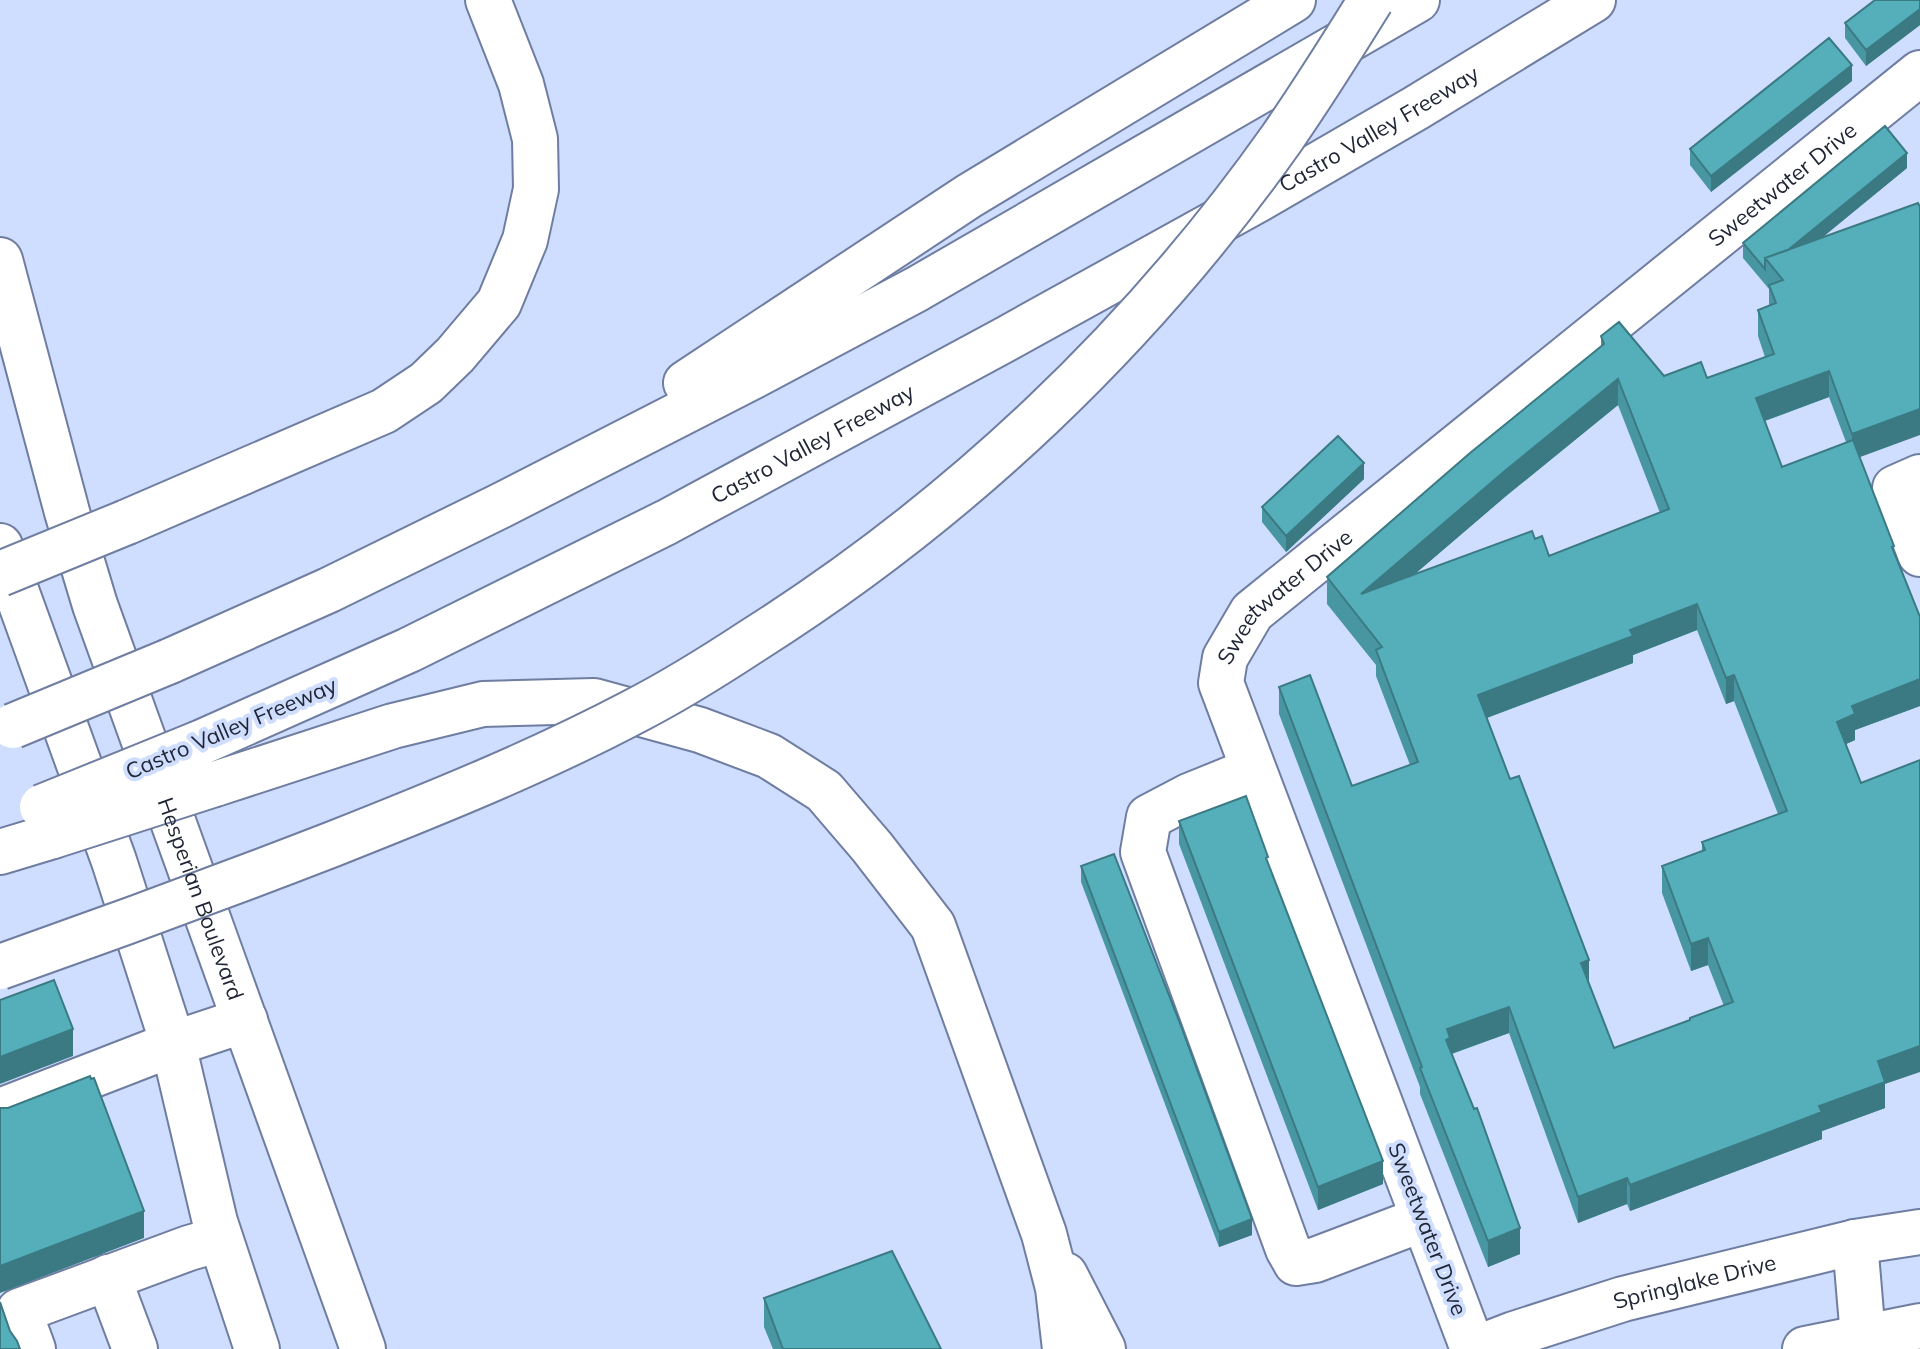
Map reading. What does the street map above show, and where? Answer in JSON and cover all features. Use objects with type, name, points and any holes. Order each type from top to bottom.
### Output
[{"type":"main road","points":[[0,574],[384,411],[426,383],[455,355],[499,303],[525,240],[536,189],[535,139],[521,84],[488,0]]},
{"type":"main road","points":[[500,506],[969,196],[1293,0]]},
{"type":"main road","points":[[0,967],[279,865],[547,754],[635,711],[800,611],[879,555],[954,495],[1105,352],[1223,217],[1281,139],[1371,0]]},
{"type":"main road","points":[[6,729],[329,590],[748,379],[917,289],[1417,0]]},
{"type":"main road","name":"Castro Valley Freeway","points":[[0,823],[47,821],[200,743],[409,650],[667,522],[1259,199],[1593,0]]},
{"type":"main road","name":"Sweetwater Drive","points":[[1474,1349],[1221,683],[1225,658],[1252,612],[1920,73]]},
{"type":"main road","name":"Hesperian Boulevard","points":[[0,260],[95,605],[363,1349]]},
{"type":"main road","points":[[1920,477],[1895,488],[1920,554]]},
{"type":"main road","points":[[0,546],[100,820],[173,1044],[211,1207],[257,1349]]},
{"type":"main road","points":[[0,852],[47,821],[215,784],[393,726],[483,704],[594,701],[700,730],[769,756],[824,791],[933,926],[1044,1234],[1058,1288],[1065,1349]]},
{"type":"main road","points":[[1253,770],[1189,796],[1149,817],[1143,852],[1288,1249],[1296,1263],[1315,1260],[1423,1219]]},
{"type":"main road","points":[[0,1111],[173,1044],[245,1020]]},
{"type":"main road","name":"Springlake Drive","points":[[1474,1349],[1623,1299],[1855,1242],[1920,1232]]},
{"type":"main road","points":[[1044,1234],[1103,1349]]},
{"type":"main road","points":[[18,1332],[19,1311],[220,1239]]},
{"type":"main road","points":[[1855,1242],[1865,1343]]},
{"type":"main road","points":[[108,1277],[135,1349]]},
{"type":"main road","points":[[1805,1349],[1865,1343],[1920,1326]]},
{"type":"building","points":[[1875,0],[1920,0],[1920,9],[1866,50],[1845,23]]},
{"type":"building","points":[[1829,38],[1852,65],[1711,176],[1690,149]]},
{"type":"building","points":[[1885,126],[1907,153],[1788,250],[1765,258],[1765,269],[1743,243]]},
{"type":"building","points":[[1918,203],[1920,207],[1920,409],[1852,434],[1829,371],[1756,398],[1782,467],[1853,440],[1920,617],[1920,679],[1852,706],[1855,714],[1837,722],[1861,783],[1920,760],[1920,1046],[1878,1061],[1885,1082],[1819,1106],[1822,1112],[1630,1185],[1627,1178],[1578,1197],[1509,1007],[1447,1029],[1450,1038],[1446,1040],[1474,1109],[1477,1108],[1520,1228],[1488,1241],[1420,1068],[1279,687],[1310,675],[1352,786],[1418,762],[1376,650],[1382,647],[1327,577],[1470,453],[1604,344],[1601,336],[1619,322],[1664,376],[1701,362],[1707,378],[1774,354],[1758,310],[1776,303],[1769,285],[1783,280],[1765,258]],"holes":[[[1618,379],[1669,509],[1549,556],[1542,536],[1535,539],[1532,531],[1361,594]],[[1697,604],[1726,678],[1734,675],[1787,811],[1702,842],[1705,850],[1662,866],[1691,944],[1708,938],[1733,1002],[1614,1048],[1581,963],[1589,960],[1519,776],[1510,779],[1478,695],[1633,636],[1630,630]]]},
{"type":"building","points":[[1338,436],[1364,463],[1286,536],[1262,507]]},
{"type":"building","points":[[1246,796],[1266,858],[1383,1161],[1318,1187],[1179,821]]},
{"type":"building","points":[[1114,854],[1252,1219],[1219,1232],[1081,866]]},
{"type":"building","points":[[54,980],[73,1029],[0,1057],[0,1000]]},
{"type":"building","points":[[90,1076],[94,1078],[144,1211],[0,1266],[0,1108],[8,1108]]},
{"type":"building","points":[[892,1251],[941,1349],[783,1349],[764,1298]]},
{"type":"building","points":[[0,1302],[10,1331],[20,1349],[0,1349]]}]
